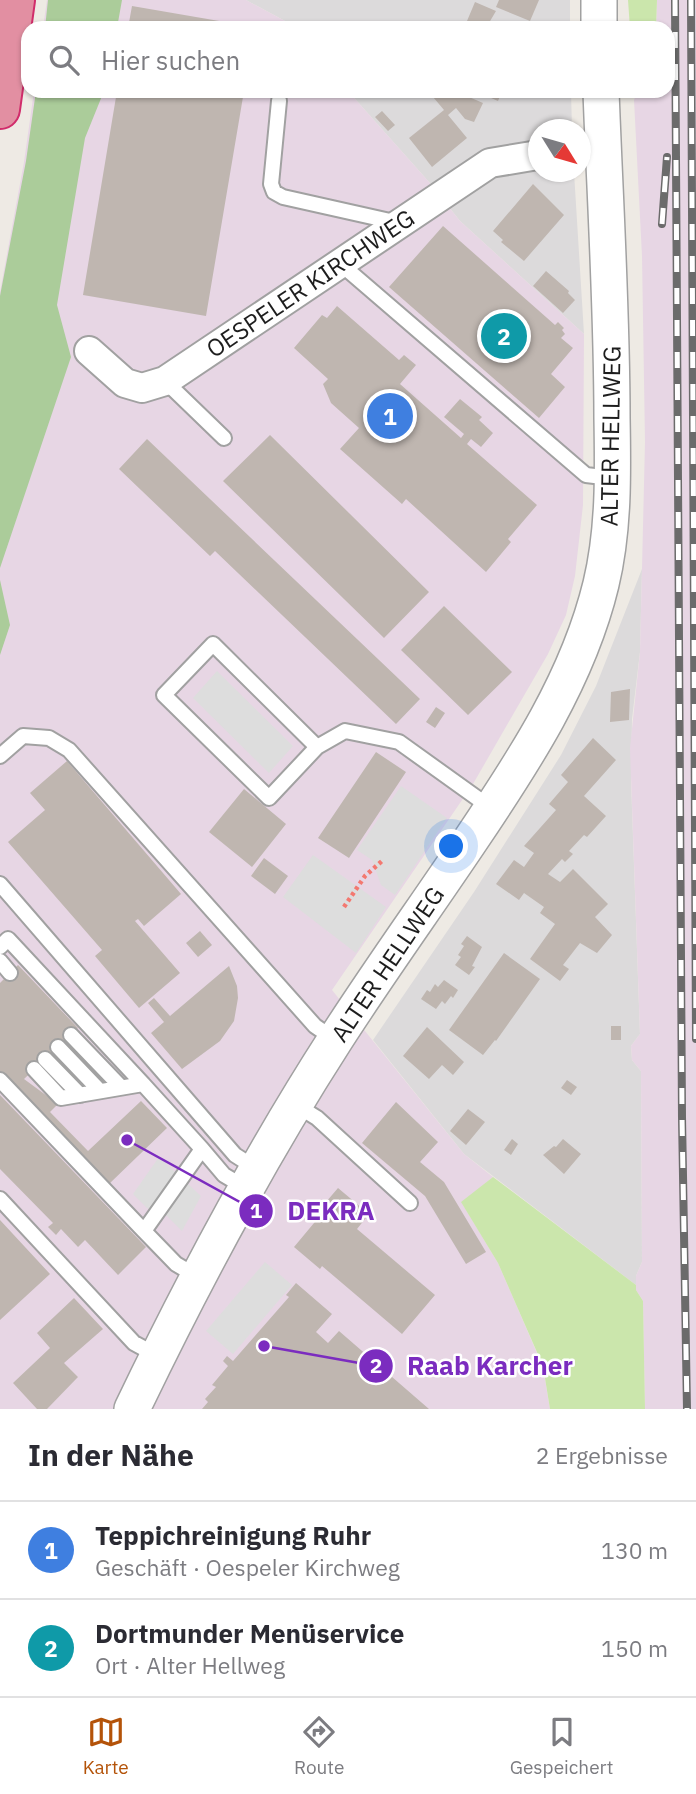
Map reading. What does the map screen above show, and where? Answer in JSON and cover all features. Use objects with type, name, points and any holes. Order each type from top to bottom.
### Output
[{"type":"highway","points":[[0,109],[15,0]]},
{"type":"street","points":[[598,0],[599,21]]},
{"type":"street","name":"ALTER HELLWEG","points":[[132,1409],[251,1178],[335,1040],[492,808],[549,715],[565,684],[589,624],[602,580],[610,529],[612,478],[612,369],[592,154],[600,98]]},
{"type":"street","name":"OESPELER KIRCHWEG","points":[[89,351],[125,383],[142,388],[165,381],[490,163],[528,157]]},
{"type":"lane","points":[[279,101],[271,184],[274,192],[283,197],[400,223]]},
{"type":"lane","points":[[342,262],[350,272],[586,475],[612,478]]},
{"type":"lane","points":[[165,381],[224,438]]},
{"type":"lane","points":[[317,747],[213,643],[164,695],[269,798],[317,747],[345,731],[400,742],[492,808]]},
{"type":"lane","points":[[0,755],[23,736],[49,738],[69,750],[315,1026],[335,1040]]},
{"type":"lane","points":[[0,884],[235,1155],[251,1178]]},
{"type":"lane","points":[[0,947],[8,939],[224,1175],[251,1178]]},
{"type":"lane","points":[[0,961],[10,973]]},
{"type":"lane","points":[[71,1035],[121,1087]]},
{"type":"lane","points":[[58,1047],[100,1091]]},
{"type":"lane","points":[[45,1059],[80,1095]]},
{"type":"lane","points":[[34,1069],[61,1098],[143,1084]]},
{"type":"lane","points":[[0,1080],[176,1264],[198,1277]]},
{"type":"lane","points":[[295,1104],[317,1118],[410,1203]]},
{"type":"lane","points":[[144,1231],[202,1149]]},
{"type":"lane","points":[[0,1199],[134,1343],[158,1356]]},
{"type":"path","points":[[344,907],[365,876],[382,861]]},
{"type":"shaded area","points":[[47,0],[246,0],[285,21],[44,21]]},
{"type":"shaded area","points":[[246,0],[570,0],[570,21],[285,21]]},
{"type":"shaded area","points":[[657,0],[696,0],[696,1409],[645,1409],[643,1301],[636,1290],[636,1276],[642,1262],[641,1071],[632,1060],[631,1046],[640,1034],[630,748],[640,652],[645,442],[642,256],[634,100],[675,98],[675,21],[656,21]]},
{"type":"shaded area","points":[[33,98],[354,98],[460,221],[584,334],[583,505],[575,576],[566,615],[548,654],[473,784],[332,990],[464,1154],[493,1177],[462,1203],[498,1263],[543,1367],[550,1409],[0,1409],[0,292]]},
{"type":"shaded area","points":[[354,98],[571,98],[572,119],[528,119],[528,182],[575,182],[584,334],[460,221]]},
{"type":"shaded area","points":[[642,569],[640,652],[632,719],[631,781],[640,1034],[631,1046],[632,1060],[641,1071],[642,1262],[636,1276],[636,1285],[464,1154],[373,1040],[474,892],[561,755],[596,686]]},
{"type":"shaded area","points":[[217,671],[293,746],[269,773],[193,698]]},
{"type":"shaded area","points":[[401,786],[447,818],[395,895],[381,885],[372,860],[357,850]]},
{"type":"shaded area","points":[[313,855],[386,907],[356,953],[283,897]]},
{"type":"shaded area","points":[[159,1157],[201,1196],[182,1231],[167,1216],[147,1208],[133,1194]]},
{"type":"shaded area","points":[[265,1262],[292,1285],[233,1354],[206,1331]]},
{"type":"green space","points":[[48,0],[122,0],[118,21],[46,21]]},
{"type":"green space","points":[[628,0],[657,0],[656,21],[630,21]]},
{"type":"green space","points":[[35,98],[101,98],[85,138],[57,305],[71,357],[0,568],[0,296],[26,161]]},
{"type":"green space","points":[[0,580],[10,625],[0,655]]},
{"type":"green space","points":[[493,1177],[636,1285],[643,1301],[645,1409],[550,1409],[543,1366],[498,1263],[461,1202]]},
{"type":"building","points":[[499,0],[539,0],[530,21],[496,7]]},
{"type":"building","points":[[475,2],[496,11],[490,21],[467,21]]},
{"type":"building","points":[[132,6],[219,21],[129,21]]},
{"type":"building","points":[[116,98],[243,98],[206,316],[83,295]]},
{"type":"building","points":[[434,98],[471,98],[483,103],[474,122],[465,119],[456,108],[448,115],[467,138],[432,167],[409,138],[444,110]]},
{"type":"building","points":[[382,111],[395,125],[388,131],[375,117]]},
{"type":"building","points":[[533,184],[564,215],[524,261],[501,242],[503,240],[493,231]]},
{"type":"building","points":[[443,226],[555,325],[558,322],[564,328],[562,330],[565,334],[561,338],[573,348],[551,374],[565,387],[539,418],[389,287]]},
{"type":"building","points":[[546,271],[569,291],[575,300],[563,313],[533,286]]},
{"type":"building","points":[[337,306],[399,360],[404,355],[416,365],[400,384],[461,438],[464,434],[444,417],[460,399],[482,417],[479,420],[493,433],[481,447],[471,439],[467,444],[537,505],[508,539],[511,542],[486,572],[406,499],[402,504],[340,449],[359,428],[331,403],[323,384],[328,379],[294,348],[322,315],[327,318]]},
{"type":"building","points":[[270,435],[429,592],[384,638],[223,481]]},
{"type":"building","points":[[147,439],[420,699],[396,724],[215,551],[210,556],[119,469]]},
{"type":"building","points":[[444,606],[512,672],[468,715],[401,650]]},
{"type":"building","points":[[630,689],[629,720],[610,722],[611,692]]},
{"type":"building","points":[[436,707],[445,713],[435,728],[426,722]]},
{"type":"building","points":[[593,738],[616,760],[584,796],[606,816],[587,837],[584,835],[569,851],[573,854],[565,862],[562,859],[548,874],[560,882],[573,869],[608,904],[595,917],[612,935],[597,953],[580,943],[563,965],[569,969],[560,981],[530,959],[555,924],[540,913],[544,907],[524,893],[519,900],[496,884],[514,860],[524,867],[534,853],[524,846],[556,810],[549,804],[568,782],[561,775]]},
{"type":"building","points":[[376,752],[406,772],[349,858],[318,838]]},
{"type":"building","points":[[67,761],[181,894],[144,926],[138,919],[135,921],[180,973],[139,1008],[95,956],[102,950],[8,842],[45,810],[30,793]]},
{"type":"building","points":[[244,789],[286,824],[252,867],[209,832]]},
{"type":"building","points":[[264,858],[288,876],[275,894],[251,876]]},
{"type":"building","points":[[200,931],[212,945],[198,957],[186,943]]},
{"type":"building","points":[[467,936],[482,947],[469,975],[455,965],[461,957],[458,955],[464,946],[461,944]]},
{"type":"building","points":[[504,953],[540,979],[483,1055],[449,1030]]},
{"type":"building","points":[[18,965],[78,1028],[24,1079],[58,1104],[50,1112],[88,1151],[141,1101],[167,1128],[109,1184],[0,1071],[0,983]]},
{"type":"building","points":[[229,966],[237,986],[234,1021],[220,1041],[182,1069],[151,1033],[164,1022],[148,1003],[154,998],[170,1016]]},
{"type":"building","points":[[444,980],[458,990],[453,998],[451,996],[445,1004],[442,1001],[436,1009],[421,999],[427,990],[430,992],[435,984],[438,987]]},
{"type":"building","points":[[611,1026],[621,1026],[621,1040],[611,1040]]},
{"type":"building","points":[[427,1027],[464,1062],[453,1075],[442,1065],[429,1079],[403,1056]]},
{"type":"building","points":[[567,1080],[577,1087],[571,1095],[561,1088]]},
{"type":"building","points":[[0,1095],[146,1247],[118,1275],[85,1240],[78,1247],[61,1229],[56,1235],[48,1227],[53,1223],[0,1169]]},
{"type":"building","points":[[396,1102],[438,1142],[420,1162],[444,1182],[486,1252],[466,1264],[425,1196],[362,1143]]},
{"type":"building","points":[[468,1109],[485,1122],[466,1145],[450,1131]]},
{"type":"building","points":[[512,1139],[518,1144],[511,1155],[504,1150]]},
{"type":"building","points":[[563,1139],[581,1154],[564,1174],[543,1155]]},
{"type":"building","points":[[338,1188],[369,1214],[357,1229],[435,1295],[402,1334],[322,1266],[320,1269],[294,1247],[329,1205],[326,1202]]},
{"type":"building","points":[[0,1220],[50,1274],[0,1320]]},
{"type":"building","points":[[296,1283],[332,1314],[316,1332],[328,1343],[339,1331],[429,1409],[202,1409],[208,1402],[205,1399],[216,1387],[212,1385],[228,1366],[223,1361],[227,1356],[233,1361],[289,1297],[286,1295]]},
{"type":"building","points":[[74,1298],[103,1329],[64,1363],[78,1377],[47,1409],[37,1409],[13,1383],[50,1348],[37,1333]]},
{"type":"railway","points":[[675,0],[682,1117],[687,1409]]},
{"type":"railway","points":[[691,0],[696,1039]]},
{"type":"railway","points":[[662,224],[667,157]]},
{"type":"place","name":"Dortmunder Menüservice","points":[[504,336]]},
{"type":"place","name":"Teppichreinigung Ruhr","points":[[390,416]]},
{"type":"place","name":"DEKRA","points":[[127,1140]]},
{"type":"place","name":"Raab Karcher","points":[[264,1346]]}]
